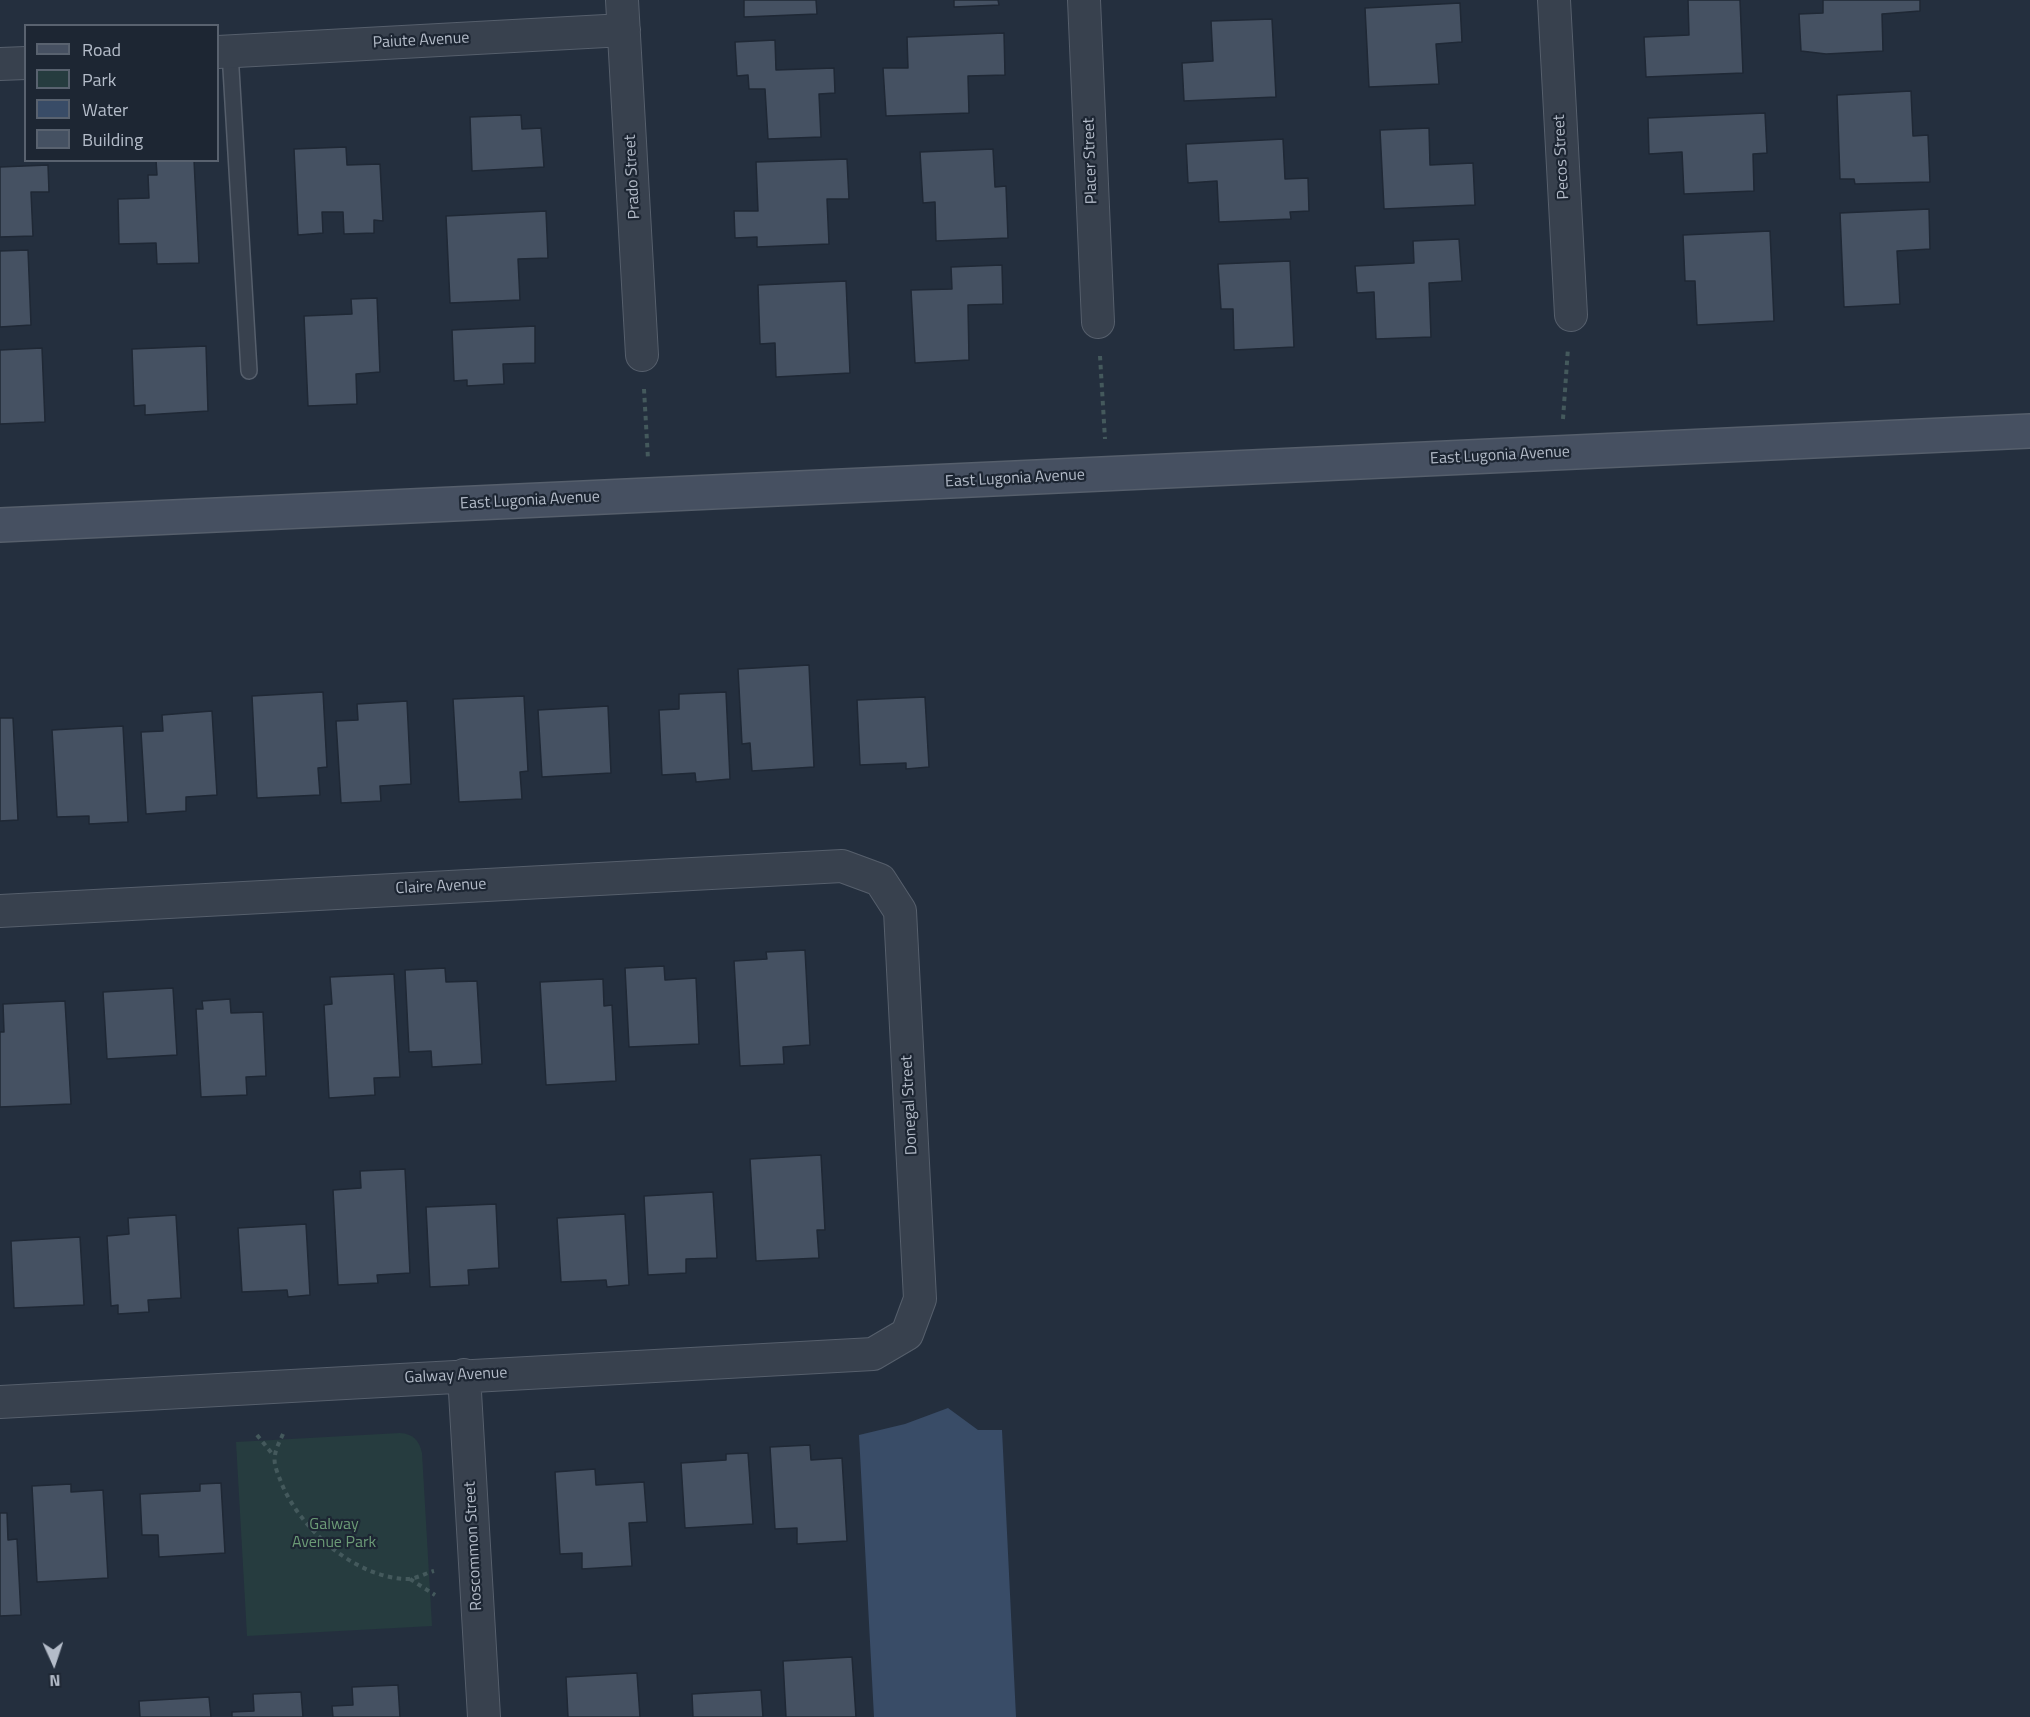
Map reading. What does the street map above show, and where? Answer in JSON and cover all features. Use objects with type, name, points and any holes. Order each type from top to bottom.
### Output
[{"type":"main road","name":"East Lugonia Avenue","points":[[0,525],[2030,431]]},
{"type":"street","name":"Placer Street","points":[[1084,0],[1098,322]]},
{"type":"street","name":"Pecos Street","points":[[1554,0],[1571,315]]},
{"type":"street","name":"Paiute Avenue","points":[[224,52],[623,15]]},
{"type":"street","name":"Prado Street","points":[[623,15],[642,355]]},
{"type":"street","points":[[0,64],[24,63]]},
{"type":"street","name":"Claire Avenue","points":[[0,911],[842,866],[880,880]]},
{"type":"street","name":"Donegal Street","points":[[880,880],[900,911],[920,1299],[906,1334]]},
{"type":"street","name":"Galway Avenue","points":[[0,1402],[873,1354],[906,1334]]},
{"type":"street","name":"Roscommon Street","points":[[464,1375],[484,1717]]},
{"type":"lane","points":[[224,52],[249,371]]},
{"type":"path","points":[[1560,454],[1571,315]]},
{"type":"path","points":[[1098,322],[1107,474]]},
{"type":"path","points":[[642,355],[650,496]]},
{"type":"path","points":[[274,1457],[283,1434]]},
{"type":"path","points":[[257,1435],[274,1457],[277,1472],[291,1504],[320,1538],[353,1562],[390,1576],[409,1579],[435,1595]]},
{"type":"path","points":[[409,1579],[434,1571]]},
{"type":"green space","name":"Galway Avenue Park","points":[[400,1433],[415,1439],[422,1453],[432,1626],[247,1636],[236,1442]]},
{"type":"water","points":[[948,1408],[978,1430],[1002,1430],[1016,1717],[874,1717],[859,1435],[905,1424]]},
{"type":"building","points":[[744,0],[816,0],[817,14],[744,17]]},
{"type":"building","points":[[954,0],[998,0],[999,5],[954,7]]},
{"type":"building","points":[[1688,0],[1740,0],[1743,73],[1646,77],[1644,37],[1689,35]]},
{"type":"building","points":[[1823,0],[1920,0],[1920,11],[1882,14],[1883,51],[1826,54],[1801,51],[1799,14],[1823,13]]},
{"type":"building","points":[[1460,3],[1462,42],[1436,44],[1439,84],[1369,87],[1365,8]]},
{"type":"building","points":[[1272,19],[1276,97],[1184,101],[1182,63],[1213,61],[1211,21]]},
{"type":"building","points":[[1004,33],[1005,75],[968,76],[969,113],[886,116],[883,68],[908,68],[907,37]]},
{"type":"building","points":[[775,40],[776,70],[834,68],[835,93],[819,94],[821,137],[768,139],[765,89],[749,89],[748,75],[737,76],[735,42]]},
{"type":"building","points":[[1911,91],[1913,136],[1928,135],[1930,182],[1855,184],[1854,179],[1840,179],[1837,95]]},
{"type":"building","points":[[1765,113],[1767,153],[1753,154],[1754,191],[1684,194],[1682,152],[1649,154],[1648,118]]},
{"type":"building","points":[[521,115],[522,129],[541,128],[544,167],[472,171],[470,117]]},
{"type":"building","points":[[1429,128],[1430,165],[1473,163],[1475,205],[1384,209],[1380,130]]},
{"type":"building","points":[[1283,139],[1285,179],[1308,178],[1309,211],[1290,212],[1291,219],[1219,222],[1217,181],[1188,183],[1186,144]]},
{"type":"building","points":[[346,147],[347,165],[380,164],[383,221],[374,220],[374,233],[344,234],[343,212],[322,212],[323,233],[298,235],[294,149]]},
{"type":"building","points":[[993,149],[995,187],[1006,186],[1008,238],[936,241],[935,202],[923,203],[920,152]]},
{"type":"building","points":[[847,159],[849,199],[827,199],[829,244],[757,247],[757,237],[735,238],[734,211],[758,211],[756,162]]},
{"type":"building","points":[[156,162],[194,162],[199,263],[157,264],[156,243],[119,244],[118,199],[149,198],[148,175],[157,175]]},
{"type":"building","points":[[48,165],[49,192],[31,192],[33,236],[0,237],[0,167]]},
{"type":"building","points":[[1929,209],[1930,249],[1897,251],[1900,304],[1844,307],[1840,213]]},
{"type":"building","points":[[546,211],[548,258],[518,259],[520,300],[450,303],[446,216]]},
{"type":"building","points":[[1770,231],[1774,321],[1697,325],[1695,281],[1685,281],[1683,235]]},
{"type":"building","points":[[1459,239],[1462,281],[1429,283],[1431,337],[1376,339],[1374,292],[1357,293],[1355,266],[1414,263],[1413,241]]},
{"type":"building","points":[[28,250],[31,325],[0,327],[0,251]]},
{"type":"building","points":[[1290,261],[1294,347],[1234,350],[1233,309],[1221,309],[1218,264]]},
{"type":"building","points":[[1002,265],[1003,304],[968,305],[969,360],[915,363],[911,290],[952,289],[951,267]]},
{"type":"building","points":[[846,281],[850,373],[776,377],[775,343],[760,344],[758,285]]},
{"type":"building","points":[[377,298],[380,372],[356,374],[357,404],[308,406],[304,316],[352,314],[351,299]]},
{"type":"building","points":[[535,326],[535,363],[503,364],[504,384],[467,386],[467,380],[454,381],[452,330]]},
{"type":"building","points":[[206,346],[208,411],[145,415],[145,405],[134,406],[132,349]]},
{"type":"building","points":[[42,348],[45,422],[0,424],[0,350]]},
{"type":"building","points":[[809,665],[814,767],[752,771],[750,743],[742,744],[738,669]]},
{"type":"building","points":[[323,692],[327,767],[318,768],[320,795],[257,798],[252,696]]},
{"type":"building","points":[[726,692],[730,779],[696,782],[695,773],[662,775],[659,710],[679,709],[679,694]]},
{"type":"building","points":[[524,696],[528,771],[520,772],[522,799],[459,802],[453,699]]},
{"type":"building","points":[[925,697],[929,767],[906,769],[906,763],[860,765],[857,700]]},
{"type":"building","points":[[407,701],[411,784],[380,786],[381,801],[341,803],[336,721],[358,720],[357,704]]},
{"type":"building","points":[[608,706],[611,773],[542,777],[538,710]]},
{"type":"building","points":[[212,711],[217,795],[186,797],[186,811],[146,814],[141,732],[163,731],[162,715]]},
{"type":"building","points":[[0,718],[13,718],[18,820],[0,821]]},
{"type":"building","points":[[123,726],[128,822],[89,824],[89,816],[57,817],[52,730]]},
{"type":"building","points":[[805,950],[810,1045],[783,1047],[784,1064],[740,1066],[734,961],[767,959],[766,952]]},
{"type":"building","points":[[664,966],[665,980],[696,978],[699,1044],[629,1047],[625,968]]},
{"type":"building","points":[[445,968],[446,982],[477,981],[482,1064],[432,1067],[431,1051],[409,1052],[405,970]]},
{"type":"building","points":[[394,974],[400,1077],[374,1078],[375,1095],[329,1098],[324,1005],[332,1004],[330,977]]},
{"type":"building","points":[[603,979],[604,1006],[612,1005],[616,1081],[546,1085],[540,982]]},
{"type":"building","points":[[173,988],[177,1055],[107,1059],[103,992]]},
{"type":"building","points":[[230,999],[231,1013],[263,1012],[266,1076],[246,1077],[247,1095],[201,1097],[196,1009],[203,1009],[202,1001]]},
{"type":"building","points":[[65,1001],[71,1104],[0,1107],[0,1032],[4,1032],[3,1004]]},
{"type":"building","points":[[821,1155],[825,1230],[817,1230],[819,1258],[756,1261],[750,1159]]},
{"type":"building","points":[[405,1169],[410,1273],[377,1275],[378,1283],[338,1285],[333,1190],[361,1188],[360,1171]]},
{"type":"building","points":[[713,1192],[717,1258],[686,1259],[686,1273],[648,1275],[644,1196]]},
{"type":"building","points":[[496,1204],[499,1268],[468,1270],[469,1285],[430,1287],[426,1207]]},
{"type":"building","points":[[625,1214],[629,1285],[607,1287],[606,1280],[561,1282],[557,1218]]},
{"type":"building","points":[[176,1215],[181,1298],[148,1300],[149,1312],[118,1314],[118,1305],[111,1306],[107,1236],[129,1234],[128,1218]]},
{"type":"building","points":[[306,1224],[310,1295],[288,1297],[287,1290],[242,1292],[238,1228]]},
{"type":"building","points":[[80,1237],[84,1305],[14,1308],[11,1241]]},
{"type":"building","points":[[810,1445],[811,1460],[842,1458],[847,1541],[797,1544],[797,1528],[775,1529],[770,1447]]},
{"type":"building","points":[[748,1453],[753,1524],[685,1528],[681,1463],[726,1460],[726,1454]]},
{"type":"building","points":[[595,1469],[596,1485],[644,1482],[647,1522],[629,1523],[632,1566],[582,1569],[582,1553],[560,1554],[555,1472]]},
{"type":"building","points":[[221,1483],[225,1553],[159,1557],[158,1535],[142,1535],[140,1494],[200,1491],[200,1484]]},
{"type":"building","points":[[71,1484],[71,1492],[103,1490],[108,1578],[37,1582],[32,1486]]},
{"type":"building","points":[[0,1513],[7,1513],[8,1540],[17,1539],[21,1615],[0,1616]]},
{"type":"building","points":[[852,1657],[856,1717],[786,1717],[783,1661]]},
{"type":"building","points":[[637,1673],[640,1717],[568,1717],[566,1677]]},
{"type":"building","points":[[398,1685],[400,1717],[333,1717],[332,1706],[353,1705],[352,1687]]},
{"type":"building","points":[[761,1690],[763,1717],[693,1717],[692,1694]]},
{"type":"building","points":[[301,1692],[303,1717],[232,1717],[232,1712],[254,1711],[253,1694]]},
{"type":"building","points":[[209,1697],[211,1717],[140,1717],[139,1701]]}]
